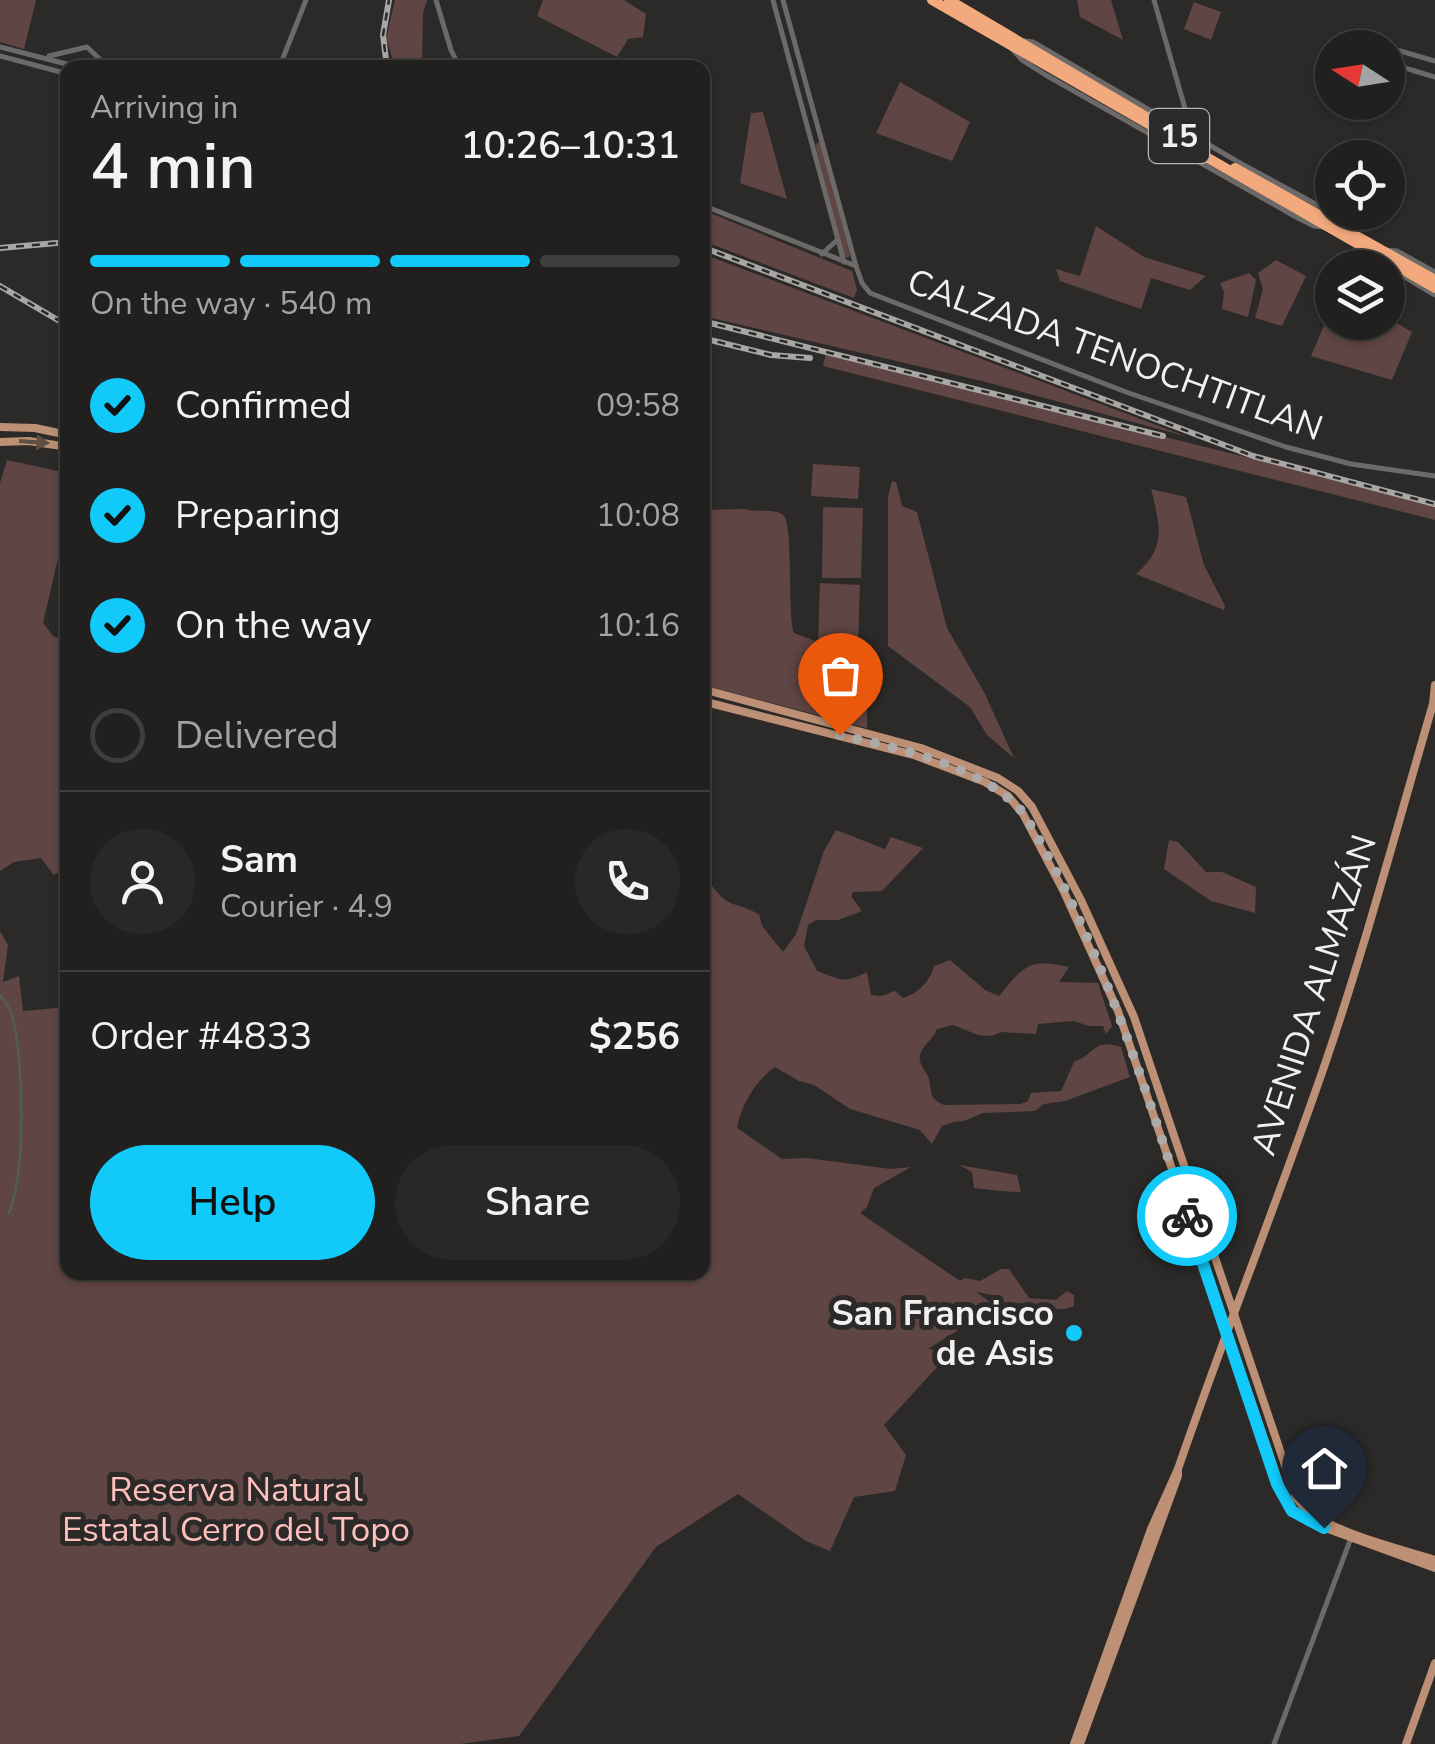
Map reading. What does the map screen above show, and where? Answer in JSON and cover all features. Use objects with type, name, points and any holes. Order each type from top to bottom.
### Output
[{"type":"highway","name":"15","points":[[932,0],[1315,215]]},
{"type":"highway","name":"15","points":[[949,0],[1012,43]]},
{"type":"highway","name":"15","points":[[1342,230],[1377,250]]},
{"type":"highway","name":"15","points":[[1405,267],[1435,280]]},
{"type":"highway","name":"15","points":[[1405,267],[1435,288]]},
{"type":"main road","points":[[0,427],[35,428],[60,434]]},
{"type":"main road","points":[[0,442],[37,441],[60,445]]},
{"type":"main road","name":"AVENIDA ALMAZÁN","points":[[1077,1744],[1176,1484],[1178,1469],[1345,1006],[1434,703],[1435,685]]},
{"type":"main road","points":[[710,691],[887,736],[1018,791],[1048,832],[1126,999],[1296,1498],[1314,1516],[1435,1560]]},
{"type":"main road","points":[[714,704],[714,698],[722,694]]},
{"type":"main road","points":[[710,703],[882,745],[986,778],[1011,799],[1036,836],[1106,982],[1137,1062],[1286,1503],[1294,1513],[1351,1538],[1435,1568]]},
{"type":"main road","points":[[1137,1062],[1144,1064],[1148,1058]]},
{"type":"main road","points":[[1172,1172],[1178,1165],[1186,1166]]},
{"type":"main road","points":[[1406,1744],[1435,1662]]},
{"type":"street","points":[[282,60],[306,0]]},
{"type":"street","points":[[436,0],[456,60]]},
{"type":"street","points":[[773,0],[844,262]]},
{"type":"street","points":[[784,0],[856,266]]},
{"type":"street","points":[[1154,0],[1188,119],[1182,150]]},
{"type":"street","points":[[1315,203],[1033,42],[1012,43],[1022,60],[1315,226]]},
{"type":"street","points":[[0,47],[60,62]]},
{"type":"street","points":[[41,57],[86,47],[101,60]]},
{"type":"street","points":[[788,52],[798,50]]},
{"type":"street","points":[[1435,60],[1397,50],[1392,64],[1435,77]]},
{"type":"street","points":[[16,60],[20,55],[32,55]]},
{"type":"street","points":[[0,56],[60,72]]},
{"type":"street","points":[[1126,120],[1136,116],[1138,104]]},
{"type":"street","points":[[812,142],[821,139]]},
{"type":"street","points":[[1232,179],[1242,174],[1240,163]]},
{"type":"street","points":[[1249,190],[1248,181],[1256,172]]},
{"type":"street","points":[[710,208],[856,266]]},
{"type":"street","points":[[834,228],[844,225]]},
{"type":"street","points":[[822,254],[838,240]]},
{"type":"street","points":[[1405,255],[1435,272]]},
{"type":"street","name":"CALZADA TENOCHTITLAN","points":[[856,266],[862,284],[876,297],[1190,415],[1351,464],[1435,476]]},
{"type":"street","points":[[1405,277],[1435,296]]},
{"type":"street","points":[[1274,1744],[1351,1538]]},
{"type":"green space","points":[[0,0],[36,0],[24,49],[0,42]]},
{"type":"green space","points":[[395,0],[427,0],[422,60],[393,60],[386,38]]},
{"type":"green space","points":[[543,0],[624,0],[646,14],[643,37],[628,39],[617,57],[537,16]]},
{"type":"green space","points":[[1077,0],[1111,0],[1123,40],[1080,17]]},
{"type":"green space","points":[[1194,2],[1221,12],[1211,40],[1184,29]]},
{"type":"green space","points":[[900,82],[970,122],[952,161],[876,133]]},
{"type":"green space","points":[[763,112],[787,199],[740,183],[751,113]]},
{"type":"green space","points":[[820,142],[848,258],[844,256],[815,144]]},
{"type":"green space","points":[[710,213],[852,271],[857,290],[854,298],[710,244]]},
{"type":"green space","points":[[1096,226],[1144,257],[1206,276],[1190,290],[1151,278],[1141,309],[1060,281],[1056,269],[1080,276]]},
{"type":"green space","points":[[710,257],[1188,437],[982,381],[710,318]]},
{"type":"green space","points":[[1276,260],[1306,276],[1282,326],[1255,318],[1263,289],[1258,273]]},
{"type":"green space","points":[[1249,273],[1256,280],[1248,317],[1222,309],[1224,292],[1220,283]]},
{"type":"green space","points":[[1405,328],[1412,332],[1392,380],[1311,356],[1318,340],[1405,340]]},
{"type":"green space","points":[[826,353],[1435,504],[1435,520],[823,366]]},
{"type":"green space","points":[[7,460],[60,471],[60,550],[43,623],[54,637],[60,637],[60,871],[54,875],[41,858],[14,862],[0,871],[0,483]]},
{"type":"green space","points":[[813,464],[860,467],[858,499],[811,496]]},
{"type":"green space","points":[[892,481],[896,482],[902,506],[917,512],[947,628],[984,692],[1014,758],[987,735],[970,707],[888,646],[888,497]]},
{"type":"green space","points":[[1151,489],[1186,497],[1204,565],[1224,610],[1136,574],[1157,545],[1157,514]]},
{"type":"green space","points":[[823,507],[863,508],[861,578],[822,578]]},
{"type":"green space","points":[[745,509],[783,515],[794,633],[818,642],[820,583],[860,585],[858,644],[867,645],[867,728],[710,687],[710,510]]},
{"type":"green space","name":"Reserva Natural Estatal Cerro del Topo","points":[[836,830],[885,849],[891,837],[923,848],[882,891],[853,892],[851,896],[862,911],[808,925],[804,946],[817,971],[842,979],[867,972],[871,995],[895,991],[903,998],[923,986],[934,966],[950,960],[985,990],[999,996],[1021,971],[1035,964],[1069,967],[1059,982],[1098,983],[1112,1026],[1106,1034],[1103,1026],[1074,1021],[1038,1024],[1036,1034],[978,1035],[953,1025],[937,1029],[920,1055],[936,1100],[944,1105],[1021,1104],[1028,1101],[1031,1093],[1061,1091],[1074,1062],[1105,1044],[1121,1047],[1130,1077],[1065,1101],[1044,1104],[1035,1111],[983,1113],[953,1122],[942,1126],[932,1144],[920,1130],[850,1109],[814,1085],[775,1067],[750,1094],[737,1128],[782,1159],[807,1158],[891,1169],[911,1167],[874,1188],[867,1207],[860,1213],[960,1281],[980,1281],[1001,1269],[1009,1269],[1029,1298],[1056,1300],[1067,1291],[1074,1295],[1074,1306],[1056,1309],[1000,1303],[992,1295],[976,1292],[996,1306],[928,1349],[951,1352],[884,1425],[906,1455],[895,1491],[854,1497],[830,1551],[806,1541],[738,1494],[656,1547],[519,1736],[460,1744],[0,1744],[0,931],[8,945],[3,982],[19,976],[23,1011],[60,1008],[60,1280],[710,1280],[710,883],[725,899],[759,914],[762,926],[783,952],[796,934],[824,851]]},
{"type":"green space","points":[[1169,840],[1178,842],[1206,872],[1222,872],[1256,887],[1255,913],[1211,901],[1164,869]]},
{"type":"green space","points":[[959,1165],[1017,1175],[1021,1192],[974,1188],[972,1172]]},
{"type":"waterway","points":[[0,995],[12,1015],[21,1086],[21,1144],[9,1213]]},
{"type":"railway","points":[[386,60],[383,35],[389,0]]},
{"type":"railway","points":[[0,248],[60,243]]},
{"type":"railway","points":[[710,250],[1253,456],[1435,504]]},
{"type":"railway","points":[[0,286],[60,321]]},
{"type":"railway","points":[[710,323],[1163,436]]},
{"type":"railway","points":[[710,340],[771,355],[810,358]]},
{"type":"way so far","points":[[840,735],[914,755],[984,782],[1008,796],[1024,814],[1106,982],[1137,1062],[1187,1216]]},
{"type":"place","name":"San Francisco de Asis","points":[[1074,1333]]},
{"type":"route","points":[[1187,1216],[1277,1484],[1292,1511],[1324,1528]]}]
